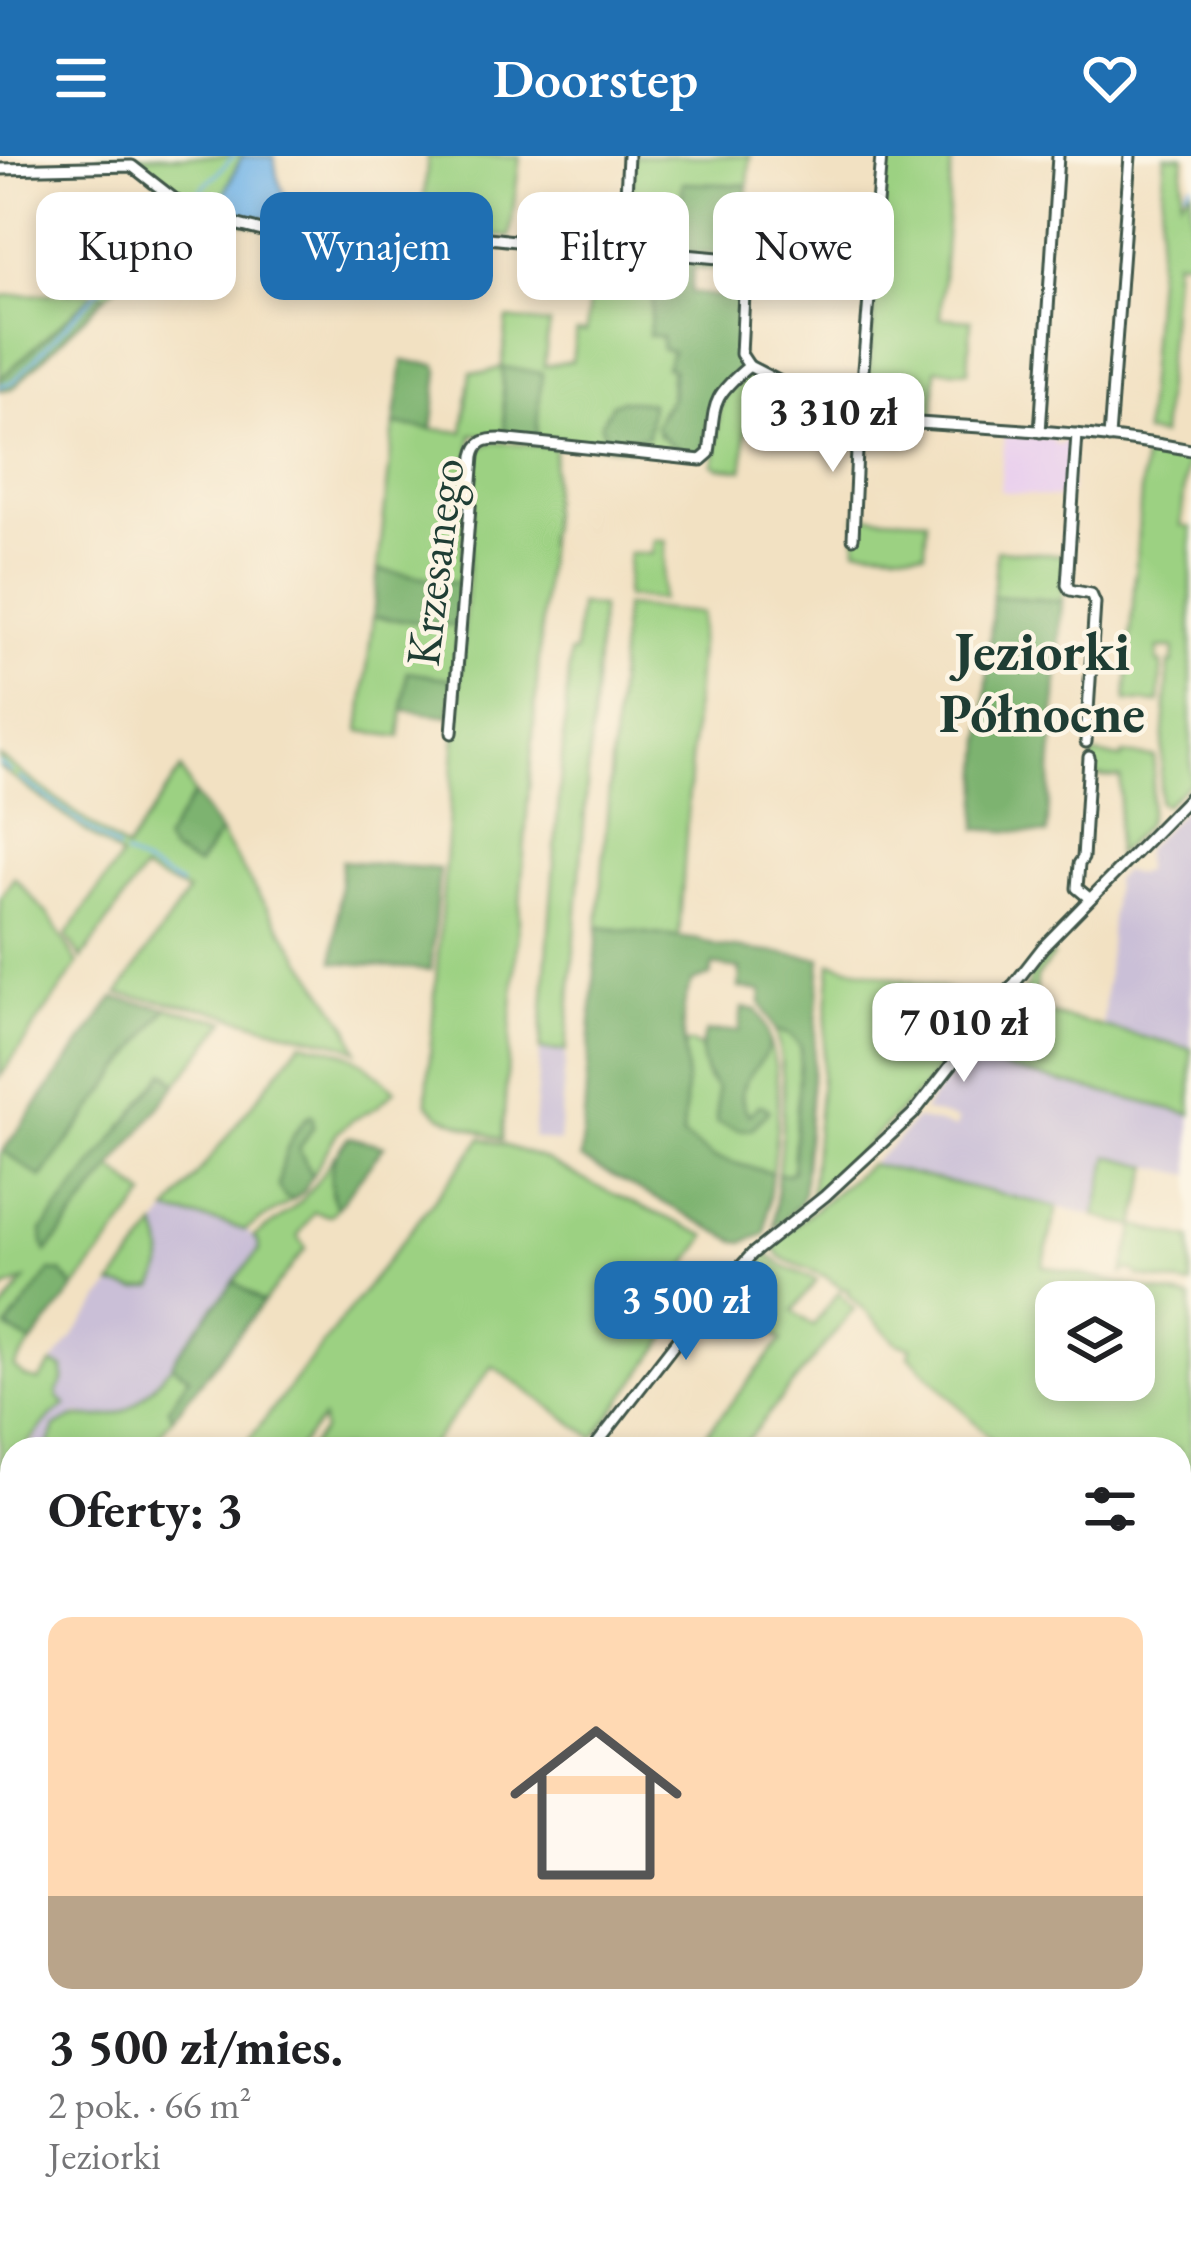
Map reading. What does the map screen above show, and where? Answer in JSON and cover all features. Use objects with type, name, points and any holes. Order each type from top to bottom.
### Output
[{"type":"street","points":[[626,192],[628,156]]},
{"type":"street","points":[[853,538],[881,156]]},
{"type":"street","points":[[1040,432],[1058,156]]},
{"type":"street","points":[[1109,438],[1130,156]]},
{"type":"street","points":[[0,169],[132,166],[187,209],[270,233],[316,270],[358,281],[402,284],[410,280],[418,236],[426,231],[517,241]]},
{"type":"street","points":[[689,256],[740,264],[745,274],[741,353],[749,366],[831,408],[861,418],[1077,434],[1191,450]]},
{"type":"street","name":"Krzesanego","points":[[452,733],[477,446],[500,439],[701,460],[709,453],[712,413],[720,394],[749,366]]},
{"type":"street","points":[[1077,434],[1066,585],[1091,594],[1095,603],[1085,742]]},
{"type":"street","points":[[1089,758],[1077,888],[1089,898]]},
{"type":"street","points":[[602,1437],[700,1311],[752,1255],[825,1196],[913,1114],[1043,947],[1191,796]]},
{"type":"shaded area","points":[[1004,435],[1053,438],[1054,444],[1061,445],[1066,439],[1073,440],[1070,494],[1059,493],[1058,498],[1000,491]]},
{"type":"shaded area","points":[[1191,802],[1191,1049],[1103,1027],[1114,880],[1123,871],[1144,871],[1144,850]]},
{"type":"shaded area","points":[[540,1050],[566,1051],[559,1143],[533,1138]]},
{"type":"shaded area","points":[[963,1058],[1191,1114],[1191,1175],[1110,1157],[1095,1216],[870,1164],[916,1119],[956,1128],[958,1120],[923,1111]]},
{"type":"shaded area","points":[[168,1212],[223,1223],[245,1230],[258,1242],[259,1251],[172,1365],[125,1412],[102,1418],[77,1414],[56,1437],[36,1437],[66,1405],[57,1392],[59,1364],[52,1364],[112,1285],[137,1290],[162,1238],[156,1227]]},
{"type":"green space","points":[[242,156],[226,192],[175,192],[155,179],[142,161],[99,159]]},
{"type":"green space","points":[[428,156],[520,156],[510,237],[493,235],[493,192],[424,192]]},
{"type":"green space","points":[[634,156],[750,156],[748,185],[683,183],[682,192],[632,192]]},
{"type":"green space","points":[[887,156],[952,156],[940,318],[971,320],[968,371],[936,369],[933,419],[870,415],[866,409],[875,300],[894,300],[894,192],[884,192]]},
{"type":"green space","points":[[1165,156],[1184,156],[1181,199],[1191,189],[1191,260],[1175,260],[1161,436],[1144,433]]},
{"type":"green space","points":[[683,183],[748,185],[748,192],[713,192],[713,254],[689,253],[689,192],[682,192]]},
{"type":"green space","points":[[236,217],[260,218],[260,226],[236,221]]},
{"type":"green space","points":[[689,258],[713,261],[713,270],[693,268],[691,293],[713,296],[713,300],[740,300],[737,345],[742,368],[714,397],[703,452],[682,452],[656,428],[671,396],[673,369],[666,367],[672,351],[662,349],[662,337],[649,335],[653,300],[689,300]]},
{"type":"green space","points":[[36,294],[36,300],[87,300],[0,379],[0,296]]},
{"type":"green space","points":[[87,300],[102,300],[13,388],[0,390],[0,379]]},
{"type":"green space","points":[[589,300],[653,300],[649,335],[662,337],[672,350],[670,399],[660,412],[658,434],[683,453],[616,447],[617,441],[648,436],[651,403],[622,400],[612,404],[607,446],[536,439],[502,368],[505,436],[472,434],[460,583],[378,570],[394,425],[463,432],[471,372],[502,367],[507,319],[549,324],[544,366],[572,361],[576,332],[586,332]]},
{"type":"green space","points":[[403,361],[436,365],[439,371],[432,429],[394,425]]},
{"type":"green space","points":[[502,367],[542,373],[536,439],[505,436]]},
{"type":"green space","points":[[749,373],[794,393],[792,414],[747,412],[743,470],[718,467],[713,464],[722,402]]},
{"type":"green space","points":[[622,400],[651,403],[648,436],[607,446],[601,424],[612,404]]},
{"type":"green space","points":[[491,442],[555,447],[502,1140],[441,1116],[428,1104],[427,1094],[477,458],[479,449]]},
{"type":"green space","points":[[1144,450],[1187,458],[1181,526],[1191,527],[1191,781],[1165,805],[1159,802],[1174,648],[1158,648],[1157,662],[1162,663],[1159,703],[1126,701]]},
{"type":"green space","points":[[857,516],[927,519],[925,552],[856,548],[862,528]]},
{"type":"green space","points":[[654,540],[666,541],[661,600],[625,597],[629,553],[652,554]]},
{"type":"green space","points":[[997,550],[1065,555],[1062,601],[993,596]]},
{"type":"green space","points":[[378,570],[460,583],[456,626],[373,617]]},
{"type":"green space","points":[[993,596],[1062,601],[1047,834],[977,829]]},
{"type":"green space","points":[[579,605],[601,607],[566,1051],[540,1050],[570,653],[575,653]]},
{"type":"green space","points":[[624,606],[701,613],[679,937],[598,927]]},
{"type":"green space","points":[[373,617],[459,626],[453,679],[407,673],[400,737],[360,731]]},
{"type":"green space","points":[[407,672],[453,679],[450,716],[403,710]]},
{"type":"green space","points":[[1092,754],[1155,757],[1146,825],[1116,855],[1121,778],[1091,776]]},
{"type":"green space","points":[[0,757],[126,850],[181,769],[194,794],[165,841],[197,866],[220,833],[349,1028],[357,1051],[207,1009],[118,994],[188,892],[143,871],[82,959],[66,936],[121,857],[0,768]]},
{"type":"green space","points":[[194,794],[220,833],[197,866],[171,852],[164,841]]},
{"type":"green space","points":[[342,861],[439,869],[431,970],[334,962]]},
{"type":"green space","points":[[14,877],[49,916],[78,964],[0,1077],[0,899]]},
{"type":"green space","points":[[598,927],[821,958],[803,1196],[774,1228],[778,1174],[793,1171],[801,1047],[790,1035],[775,1030],[761,1003],[762,991],[739,988],[740,969],[713,965],[710,976],[693,981],[684,1004],[683,1137],[715,1158],[772,1173],[765,1234],[736,1241],[581,1159]]},
{"type":"green space","points":[[1049,952],[1053,956],[1037,977],[1035,1010],[1191,1049],[1191,1114],[963,1058],[1028,987],[1032,970]]},
{"type":"green space","points":[[831,963],[999,1002],[925,1086],[811,1196]]},
{"type":"green space","points":[[114,998],[167,1008],[41,1178],[3,1151]]},
{"type":"green space","points":[[167,1008],[226,1021],[177,1084],[169,1074],[48,1251],[112,1168],[146,1196],[74,1289],[68,1279],[7,1328],[32,1343],[14,1367],[25,1377],[39,1381],[52,1364],[63,1368],[57,1392],[66,1405],[33,1437],[0,1437],[0,1314],[25,1280],[4,1289],[0,1296],[0,1155],[3,1151],[42,1177]]},
{"type":"green space","points":[[742,1008],[757,1010],[768,1040],[767,1050],[743,1087],[743,1105],[749,1115],[759,1105],[768,1111],[752,1129],[740,1130],[717,1123],[717,1088],[705,1069],[701,1046],[706,1032],[739,1031]]},
{"type":"green space","points":[[775,1030],[790,1034],[801,1047],[793,1171],[789,1174],[778,1174],[783,1084]]},
{"type":"green space","points":[[768,1038],[778,1088],[772,1173],[715,1158],[683,1137],[686,1043],[700,1048],[707,1079],[717,1088],[718,1122],[752,1129],[768,1111],[749,1115],[742,1093]]},
{"type":"green space","points":[[301,1042],[353,1057],[395,1090],[337,1133],[312,1176],[299,1149],[313,1127],[310,1115],[287,1152],[285,1197],[294,1199],[245,1230],[168,1212]]},
{"type":"green space","points":[[165,1072],[177,1084],[47,1252],[42,1231]]},
{"type":"green space","points":[[310,1115],[313,1127],[299,1149],[312,1176],[294,1199],[285,1197],[278,1187],[284,1157],[296,1130]]},
{"type":"green space","points":[[350,1137],[384,1146],[337,1208],[331,1170]]},
{"type":"green space","points":[[482,1138],[542,1158],[707,1236],[655,1300],[680,1320],[595,1437],[493,1366],[437,1437],[318,1437],[322,1419],[307,1437],[251,1437]]},
{"type":"green space","points":[[335,1153],[331,1193],[337,1208],[330,1216],[314,1212],[298,1236],[306,1248],[263,1303],[234,1281],[259,1251],[253,1237],[300,1201]]},
{"type":"green space","points":[[1109,1156],[1150,1166],[1135,1226],[1191,1239],[1191,1286],[1128,1270],[1123,1273],[1135,1227],[1095,1216]]},
{"type":"green space","points":[[870,1164],[1057,1207],[1043,1266],[1110,1281],[1035,1281],[1035,1401],[1155,1401],[1155,1291],[1191,1299],[1191,1437],[989,1437],[909,1355],[911,1347],[897,1343],[849,1290],[788,1261],[772,1244]]},
{"type":"green space","points":[[156,1227],[163,1257],[154,1287],[137,1290],[112,1285]]},
{"type":"green space","points":[[765,1253],[817,1280],[793,1311],[813,1326],[839,1292],[854,1309],[750,1437],[704,1437],[782,1340],[748,1312],[767,1288],[745,1270]]},
{"type":"green space","points":[[50,1271],[62,1272],[74,1289],[32,1343],[7,1328]]},
{"type":"green space","points":[[234,1281],[263,1303],[173,1417],[168,1409],[189,1377],[172,1365],[176,1356]]},
{"type":"green space","points":[[172,1365],[189,1377],[168,1408],[173,1417],[157,1437],[51,1437],[55,1427],[75,1417],[113,1415],[142,1398]]},
{"type":"water","points":[[242,156],[274,157],[283,192],[260,192],[260,217],[236,216],[236,192],[225,192]]},
{"type":"waterway","points":[[199,192],[234,156]]},
{"type":"waterway","points":[[1186,190],[1191,183]]},
{"type":"waterway","points":[[0,386],[14,381],[90,300]]},
{"type":"waterway","points":[[0,764],[10,772]]},
{"type":"waterway","points":[[20,778],[118,850]]},
{"type":"waterway","points":[[125,855],[181,885]]},
{"type":"district","name":"Jeziorki Północne","points":[[1042,682]]}]
